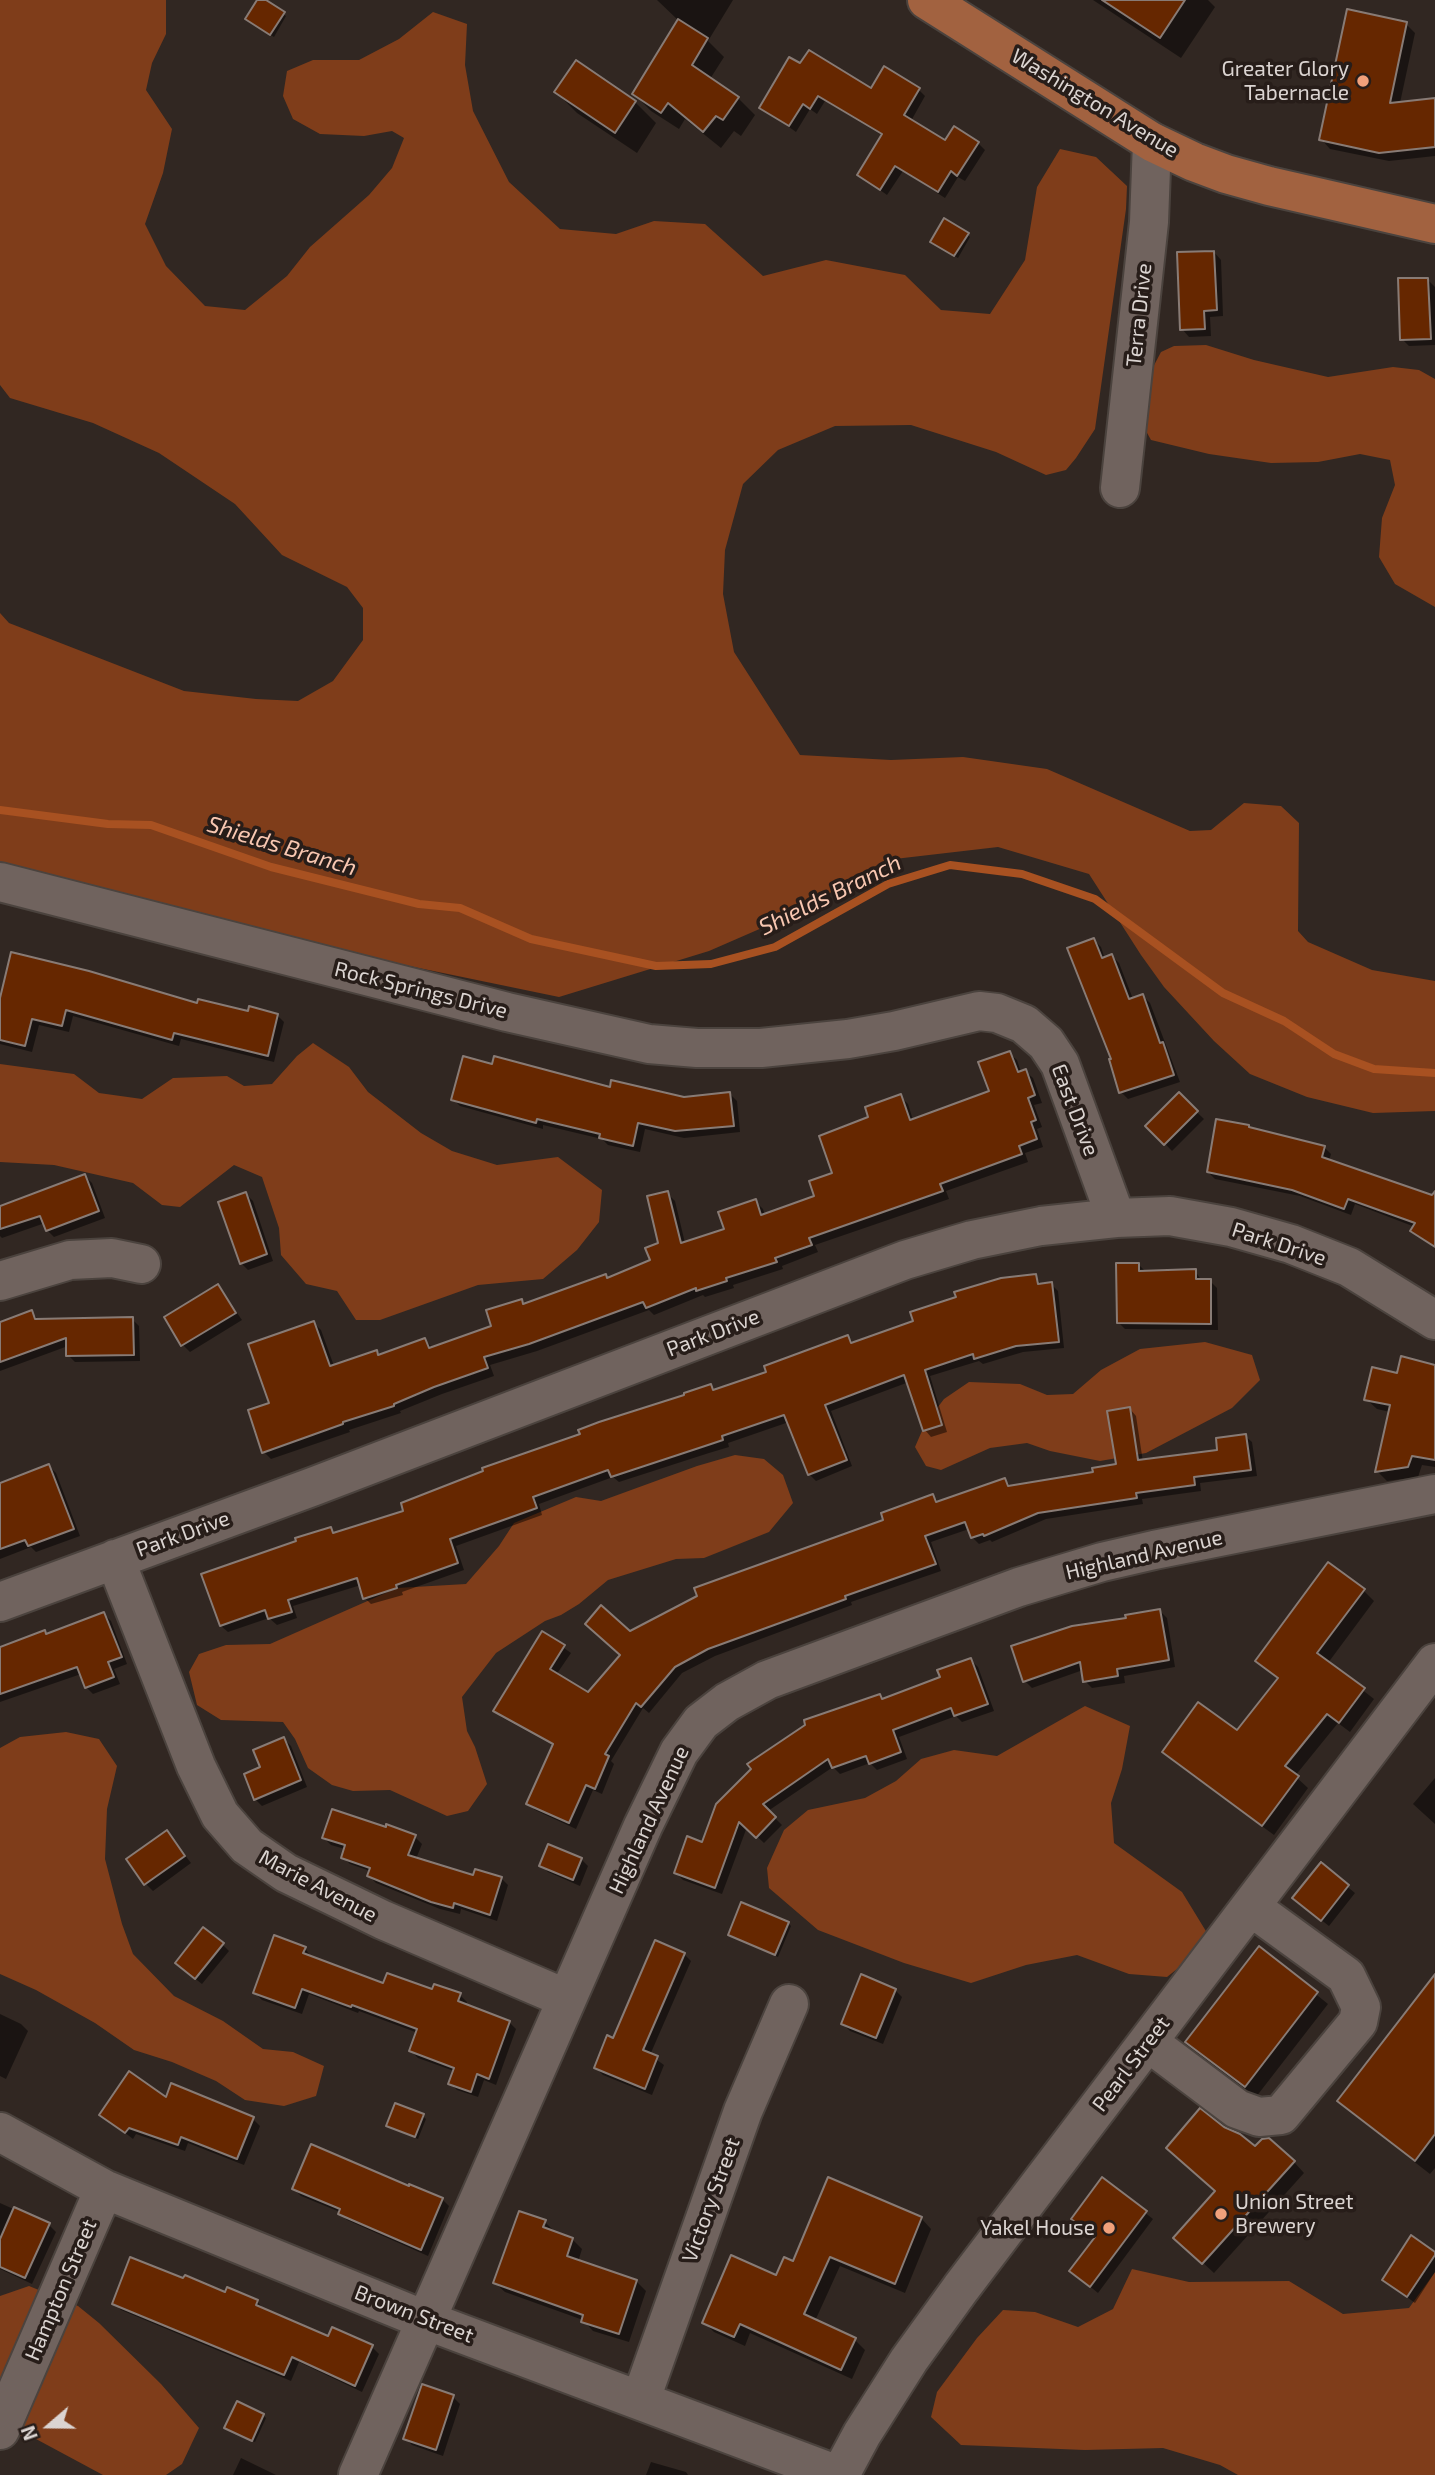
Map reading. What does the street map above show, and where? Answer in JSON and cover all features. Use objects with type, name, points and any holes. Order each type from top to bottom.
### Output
[{"type":"main road","name":"Washington Avenue","points":[[928,0],[1152,142],[1226,174],[1435,223]]},
{"type":"street","name":"Terra Drive","points":[[1120,488],[1149,222],[1152,142]]},
{"type":"street","name":"Rock Springs Drive","points":[[0,882],[507,1012],[649,1044],[697,1048],[761,1048],[848,1039]]},
{"type":"street","name":"East Drive","points":[[848,1039],[979,1011],[997,1013],[1024,1024],[1046,1043],[1060,1064],[1116,1218]]},
{"type":"street","name":"Park Drive","points":[[0,1602],[312,1488],[905,1260],[972,1240],[1041,1226],[1116,1218],[1170,1216],[1231,1227],[1291,1244],[1349,1267],[1435,1320]]},
{"type":"street","points":[[0,1281],[70,1260],[112,1258],[141,1264]]},
{"type":"street","name":"Highland Avenue","points":[[358,2475],[643,1826],[679,1752],[701,1722],[727,1702],[767,1680],[1019,1587],[1102,1562],[1435,1494]]},
{"type":"street","name":"Marie Avenue","points":[[115,1559],[196,1766],[220,1815],[247,1846],[286,1873],[383,1920],[567,1999]]},
{"type":"street","name":"Pearl Street","points":[[839,2475],[909,2360],[961,2288],[1435,1663]]},
{"type":"street","points":[[1148,2042],[1237,2109],[1259,2117],[1281,2115],[1358,2022],[1361,2007],[1346,1976],[1251,1907]]},
{"type":"street","name":"Victory Street","points":[[641,2399],[743,2111],[789,2004]]},
{"type":"street","name":"Brown Street","points":[[0,2132],[104,2189],[425,2320],[839,2475]]},
{"type":"street","name":"Hampton Street","points":[[0,2430],[104,2189]]},
{"type":"shaded area","points":[[0,0],[166,0],[166,34],[152,63],[146,90],[172,129],[163,173],[145,224],[166,266],[205,306],[245,310],[287,276],[310,247],[369,195],[392,168],[404,138],[392,131],[364,136],[320,134],[293,119],[283,96],[287,71],[313,60],[359,60],[399,39],[433,12],[467,24],[465,65],[473,111],[509,182],[560,229],[616,234],[654,221],[705,224],[763,276],[826,260],[905,275],[941,310],[990,314],[1025,260],[1037,187],[1060,149],[1096,157],[1127,186],[1126,209],[1095,429],[1076,458],[1066,470],[1046,475],[996,452],[911,425],[835,426],[778,450],[743,484],[725,550],[723,594],[734,652],[800,755],[891,760],[963,757],[1047,769],[1190,831],[1211,830],[1244,803],[1281,806],[1299,823],[1298,931],[1308,942],[1372,970],[1435,981],[1435,1111],[1373,1113],[1307,1097],[1250,1074],[1214,1041],[1164,987],[1089,874],[998,847],[886,860],[794,914],[709,951],[559,997],[298,943],[0,862],[0,613],[9,623],[184,691],[298,701],[333,681],[363,640],[363,608],[347,587],[282,555],[235,504],[159,453],[93,423],[10,398],[0,385]]},
{"type":"shaded area","points":[[1206,345],[1254,360],[1328,377],[1393,367],[1419,370],[1435,379],[1435,607],[1395,584],[1379,557],[1382,518],[1395,485],[1390,460],[1360,454],[1318,462],[1271,463],[1209,454],[1151,440],[1141,416],[1151,371],[1161,352],[1174,346]]},
{"type":"shaded area","points":[[313,1043],[349,1067],[368,1092],[421,1133],[452,1151],[497,1165],[558,1157],[602,1190],[599,1222],[577,1250],[543,1279],[478,1285],[380,1320],[356,1320],[337,1291],[306,1284],[281,1255],[279,1228],[262,1177],[234,1165],[180,1207],[162,1205],[133,1183],[54,1165],[0,1162],[0,1064],[74,1074],[99,1093],[142,1099],[173,1078],[227,1076],[244,1086],[272,1084],[297,1056]]},
{"type":"shaded area","points":[[1205,1342],[1252,1355],[1260,1380],[1232,1408],[1146,1453],[1100,1461],[1050,1451],[1027,1443],[990,1448],[941,1470],[926,1466],[915,1447],[925,1424],[944,1399],[969,1382],[1020,1384],[1047,1395],[1073,1394],[1101,1370],[1140,1349]]},
{"type":"shaded area","points":[[735,1455],[764,1459],[783,1475],[793,1503],[769,1532],[704,1558],[676,1559],[608,1580],[579,1604],[545,1621],[496,1653],[462,1697],[467,1731],[487,1784],[468,1811],[447,1816],[390,1790],[353,1791],[332,1785],[308,1768],[295,1739],[283,1722],[221,1720],[197,1705],[189,1672],[199,1654],[226,1645],[270,1644],[397,1588],[466,1584],[499,1546],[514,1523],[576,1497],[601,1501]]},
{"type":"shaded area","points":[[1085,1706],[1130,1726],[1122,1769],[1111,1803],[1114,1843],[1182,1892],[1212,1941],[1167,1977],[1129,1974],[1077,1955],[1026,1965],[971,1983],[904,1963],[818,1930],[769,1888],[767,1868],[784,1830],[808,1810],[865,1798],[896,1781],[921,1759],[954,1750],[997,1756]]},
{"type":"shaded area","points":[[66,1732],[99,1739],[117,1766],[107,1809],[105,1859],[133,1954],[174,1996],[223,2021],[263,2049],[293,2052],[324,2066],[316,2096],[284,2106],[245,2100],[216,2081],[172,2062],[134,2050],[95,2023],[36,1990],[0,1974],[0,1748],[20,1737]]},
{"type":"shaded area","points":[[1132,2269],[1189,2282],[1289,2281],[1343,2314],[1409,2308],[1435,2272],[1435,2475],[1238,2475],[1220,2465],[1163,2448],[1085,2450],[961,2445],[931,2417],[937,2392],[977,2338],[1003,2310],[1035,2312],[1078,2327],[1113,2309]]},
{"type":"shaded area","points":[[29,2286],[78,2306],[99,2323],[161,2384],[199,2428],[182,2464],[166,2475],[103,2475],[36,2439],[0,2432],[0,2296]]},
{"type":"building","points":[[257,0],[266,0],[285,12],[270,35],[245,19]]},
{"type":"building","points":[[1102,0],[1185,0],[1160,38]]},
{"type":"building","name":"Greater Glory Tabernacle","points":[[1347,9],[1407,22],[1390,103],[1435,98],[1435,147],[1379,153],[1319,140]]},
{"type":"building","points":[[678,19],[708,38],[692,65],[739,97],[723,120],[716,116],[703,132],[668,103],[661,113],[632,94]]},
{"type":"building","points":[[809,50],[871,88],[884,66],[920,88],[904,115],[945,140],[954,126],[979,142],[957,176],[951,171],[938,192],[895,166],[880,190],[857,175],[882,134],[818,96],[810,109],[803,104],[789,126],[759,108],[789,57],[800,63]]},
{"type":"building","points":[[576,60],[636,101],[615,133],[554,92]]},
{"type":"building","points":[[944,218],[969,233],[954,256],[930,242]]},
{"type":"building","points":[[1214,251],[1217,310],[1204,311],[1205,329],[1180,330],[1177,252]]},
{"type":"building","points":[[1398,278],[1428,278],[1431,339],[1400,340]]},
{"type":"building","points":[[1094,938],[1102,958],[1112,954],[1129,999],[1143,994],[1174,1075],[1119,1093],[1111,1059],[1067,948]]},
{"type":"building","points":[[11,952],[89,971],[197,1003],[198,999],[248,1011],[249,1006],[278,1014],[268,1056],[174,1033],[172,1040],[66,1010],[62,1026],[32,1019],[25,1046],[0,1040],[0,998]]},
{"type":"building","points":[[1010,1051],[1018,1072],[1026,1069],[1035,1095],[1028,1098],[1036,1120],[1031,1122],[1037,1139],[1019,1146],[1022,1154],[940,1184],[943,1191],[809,1238],[812,1245],[775,1258],[777,1262],[726,1278],[727,1281],[696,1291],[696,1288],[646,1308],[643,1302],[529,1344],[484,1357],[488,1368],[434,1387],[394,1406],[262,1453],[248,1410],[269,1403],[248,1344],[314,1321],[330,1366],[377,1350],[378,1355],[425,1338],[429,1348],[491,1326],[486,1310],[522,1299],[523,1304],[606,1274],[607,1278],[650,1260],[645,1248],[658,1243],[647,1196],[668,1191],[681,1243],[724,1229],[718,1212],[756,1199],[761,1215],[814,1196],[809,1181],[832,1173],[819,1136],[868,1117],[865,1107],[901,1094],[910,1120],[989,1091],[978,1062]]},
{"type":"building","points":[[463,1056],[492,1064],[494,1056],[610,1087],[611,1080],[684,1097],[730,1092],[734,1126],[675,1131],[638,1123],[633,1146],[599,1138],[600,1134],[537,1119],[536,1123],[451,1100]]},
{"type":"building","points":[[1179,1092],[1198,1111],[1164,1145],[1145,1126]]},
{"type":"building","points":[[1216,1119],[1249,1125],[1325,1146],[1322,1157],[1432,1195],[1435,1191],[1435,1247],[1410,1231],[1415,1223],[1348,1199],[1344,1209],[1292,1190],[1207,1172]]},
{"type":"building","points":[[85,1174],[99,1211],[46,1231],[40,1216],[0,1229],[0,1206]]},
{"type":"building","points":[[246,1192],[267,1254],[240,1264],[218,1202]]},
{"type":"building","points":[[1116,1263],[1139,1263],[1139,1271],[1196,1269],[1196,1279],[1211,1279],[1211,1324],[1117,1323]]},
{"type":"building","points":[[1036,1274],[1038,1284],[1052,1282],[1059,1342],[1016,1346],[974,1359],[973,1354],[925,1370],[942,1425],[923,1431],[904,1375],[825,1405],[847,1460],[808,1475],[784,1415],[722,1436],[723,1440],[611,1477],[608,1470],[533,1497],[537,1508],[450,1539],[458,1563],[396,1585],[397,1588],[363,1599],[357,1578],[288,1600],[292,1612],[268,1619],[265,1610],[220,1626],[201,1574],[296,1541],[295,1538],[331,1527],[333,1533],[403,1511],[401,1503],[483,1471],[482,1468],[580,1434],[578,1430],[599,1422],[711,1384],[713,1390],[766,1372],[764,1366],[848,1335],[851,1343],[913,1321],[910,1312],[956,1297],[954,1292],[1001,1278]]},
{"type":"building","points":[[218,1284],[236,1313],[181,1346],[164,1317]]},
{"type":"building","points":[[32,1310],[35,1319],[133,1317],[134,1355],[66,1356],[66,1338],[0,1362],[0,1322]]},
{"type":"building","points":[[1401,1356],[1435,1365],[1435,1460],[1412,1456],[1408,1467],[1375,1472],[1390,1405],[1364,1400],[1372,1367],[1397,1373]]},
{"type":"building","points":[[1130,1407],[1138,1460],[1217,1450],[1216,1438],[1246,1434],[1251,1470],[1194,1477],[1195,1485],[1136,1493],[1137,1498],[1038,1513],[984,1536],[983,1534],[971,1538],[965,1522],[925,1536],[936,1564],[708,1649],[675,1667],[641,1707],[636,1703],[605,1754],[609,1756],[595,1789],[586,1785],[569,1823],[526,1804],[553,1744],[493,1711],[542,1631],[565,1645],[550,1669],[588,1692],[620,1655],[585,1624],[601,1605],[630,1631],[697,1596],[694,1588],[883,1520],[881,1513],[933,1494],[936,1502],[1005,1478],[1008,1486],[1093,1472],[1092,1468],[1116,1464],[1107,1411]]},
{"type":"building","points":[[49,1464],[74,1529],[28,1546],[25,1540],[0,1549],[0,1483]]},
{"type":"building","points":[[1328,1562],[1365,1589],[1317,1653],[1365,1688],[1339,1723],[1327,1714],[1285,1766],[1299,1776],[1262,1826],[1162,1752],[1198,1702],[1237,1730],[1278,1678],[1255,1661]]},
{"type":"building","points":[[1160,1609],[1169,1660],[1117,1669],[1118,1676],[1083,1682],[1080,1662],[1023,1682],[1011,1646],[1072,1626],[1126,1618],[1125,1615]]},
{"type":"building","points":[[104,1612],[122,1657],[108,1662],[114,1677],[85,1688],[77,1667],[0,1694],[0,1647],[45,1630],[46,1634]]},
{"type":"building","points":[[971,1658],[988,1704],[954,1716],[951,1708],[893,1730],[901,1752],[869,1764],[866,1756],[832,1768],[828,1759],[763,1804],[776,1817],[756,1838],[739,1822],[715,1888],[674,1873],[687,1836],[702,1842],[716,1804],[751,1769],[747,1764],[805,1725],[804,1720],[880,1694],[882,1699],[940,1677],[937,1670]]},
{"type":"building","points":[[284,1737],[301,1780],[254,1800],[244,1774],[260,1767],[253,1750]]},
{"type":"building","points":[[332,1809],[416,1835],[408,1855],[473,1875],[475,1869],[502,1877],[490,1915],[454,1903],[453,1908],[431,1902],[367,1876],[370,1868],[341,1858],[345,1845],[322,1838]]},
{"type":"building","points":[[167,1830],[185,1856],[144,1885],[126,1859]]},
{"type":"building","points":[[548,1844],[582,1858],[573,1880],[539,1866]]},
{"type":"building","points":[[1321,1862],[1349,1885],[1321,1921],[1292,1898]]},
{"type":"building","points":[[741,1902],[789,1922],[775,1955],[728,1935]]},
{"type":"building","points":[[203,1927],[224,1943],[195,1979],[175,1963]]},
{"type":"building","points":[[274,1935],[306,1947],[303,1953],[383,1983],[387,1973],[432,1989],[434,1984],[461,1993],[458,2001],[510,2021],[489,2079],[477,2074],[471,2092],[448,2084],[454,2068],[409,2051],[417,2029],[352,2005],[351,2007],[302,1989],[295,2008],[253,1993]]},
{"type":"building","points":[[655,1940],[685,1953],[643,2050],[658,2056],[645,2089],[594,2068],[607,2035],[613,2038]]},
{"type":"building","points":[[1259,1946],[1318,1992],[1245,2087],[1185,2042]]},
{"type":"building","points":[[861,1974],[896,1989],[876,2038],[841,2024]]},
{"type":"building","points":[[1435,1974],[1435,2134],[1415,2161],[1337,2101]]},
{"type":"building","points":[[129,2071],[166,2097],[171,2083],[254,2117],[237,2159],[181,2137],[178,2145],[129,2128],[125,2133],[99,2115]]},
{"type":"building","points":[[395,2103],[424,2114],[415,2137],[386,2126]]},
{"type":"building","points":[[1200,2108],[1255,2146],[1262,2139],[1269,2138],[1295,2161],[1202,2264],[1173,2238],[1215,2191],[1166,2148]]},
{"type":"building","points":[[311,2144],[443,2198],[421,2250],[338,2214],[340,2209],[292,2189]]},
{"type":"building","points":[[828,2177],[922,2217],[895,2284],[830,2257],[804,2314],[856,2338],[841,2370],[740,2324],[734,2337],[702,2323],[731,2255],[776,2275],[784,2257],[793,2261]]},
{"type":"building","name":"Yakel House","points":[[1102,2177],[1147,2211],[1090,2287],[1069,2271],[1095,2237],[1071,2219]]},
{"type":"building","points":[[14,2207],[50,2223],[25,2278],[0,2267],[0,2239]]},
{"type":"building","points":[[519,2211],[546,2220],[543,2227],[573,2238],[567,2256],[637,2280],[619,2334],[581,2322],[583,2315],[493,2283]]},
{"type":"building","points":[[1411,2235],[1435,2252],[1435,2255],[1407,2297],[1382,2280]]},
{"type":"building","points":[[130,2257],[183,2278],[185,2275],[225,2292],[227,2287],[258,2300],[256,2305],[328,2336],[332,2327],[373,2345],[355,2386],[292,2357],[284,2375],[112,2304]]},
{"type":"building","points":[[422,2384],[454,2395],[436,2450],[403,2439]]},
{"type":"building","points":[[237,2401],[264,2414],[252,2441],[224,2428]]},
{"type":"waterway","name":"Shields Branch","points":[[0,810],[108,824],[151,825],[271,867],[419,904],[460,908],[531,939],[656,966],[711,964],[775,947],[888,884],[950,865],[1022,874],[1095,899],[1223,993],[1284,1021],[1334,1054],[1374,1069],[1435,1073]]},
{"type":"place","name":"Greater Glory Tabernacle","points":[[1363,81]]},
{"type":"place","name":"Union Street Brewery","points":[[1221,2214]]},
{"type":"place","name":"Yakel House","points":[[1109,2228]]}]
